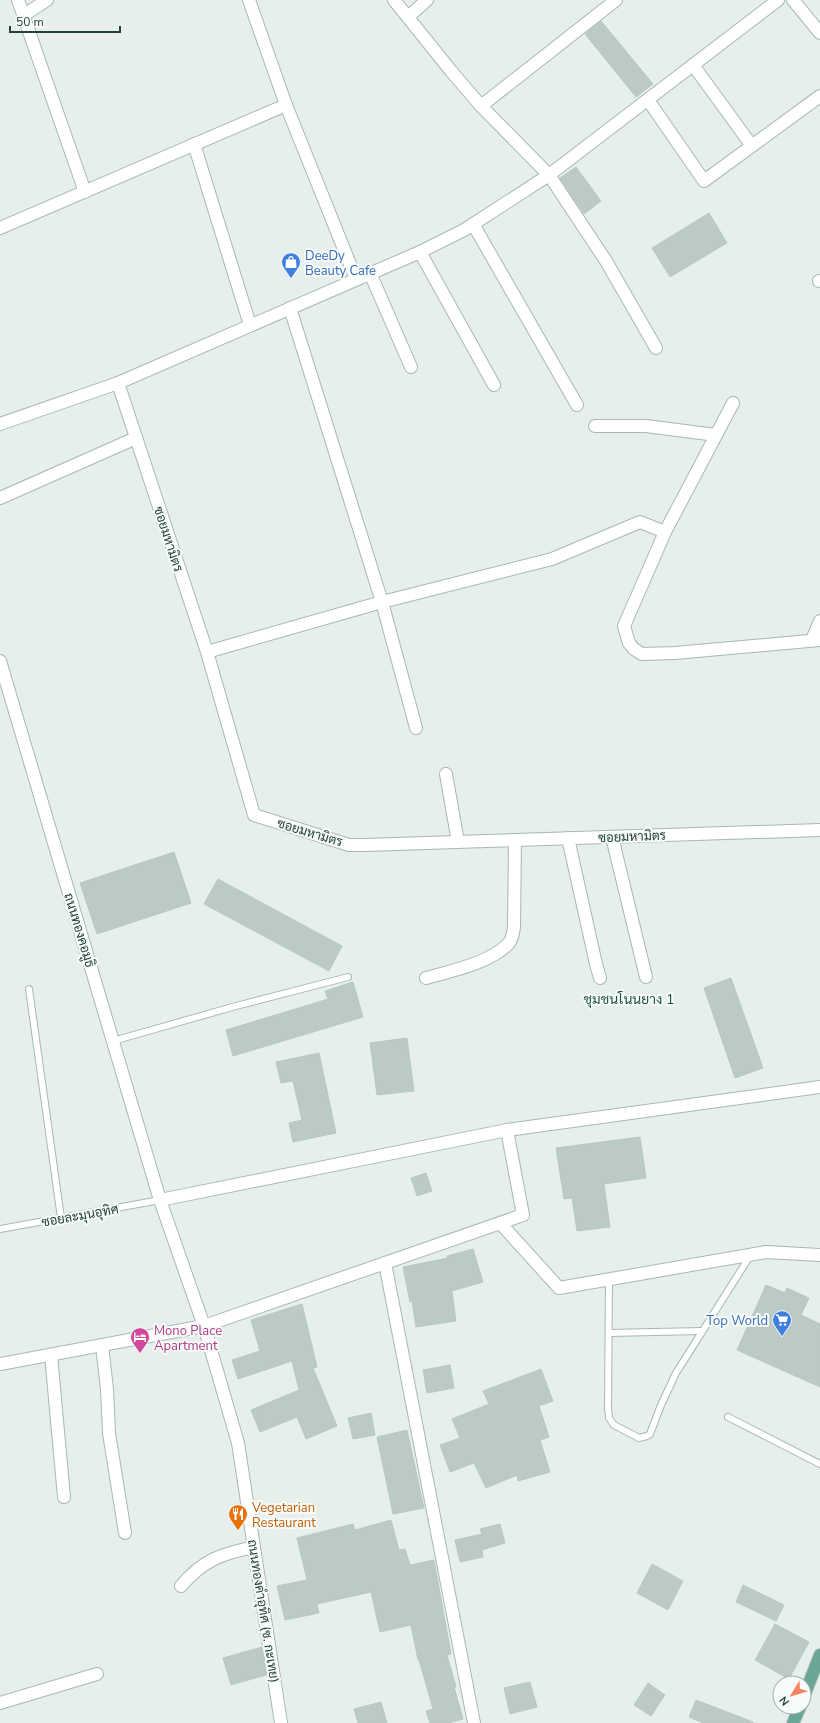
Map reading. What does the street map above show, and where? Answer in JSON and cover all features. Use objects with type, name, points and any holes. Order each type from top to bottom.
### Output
[{"type":"main road","points":[[812,1676],[820,1655]]},
{"type":"street","points":[[18,0],[85,192]]},
{"type":"street","points":[[24,15],[47,0]]},
{"type":"street","points":[[249,0],[286,105],[356,279]]},
{"type":"street","points":[[394,0],[481,106],[549,175],[606,261],[656,348]]},
{"type":"street","points":[[408,18],[427,0]]},
{"type":"street","points":[[481,106],[616,0]]},
{"type":"street","points":[[0,424],[118,383],[420,252],[473,224],[549,175],[778,0]]},
{"type":"street","points":[[793,0],[820,33]]},
{"type":"street","points":[[693,65],[752,146]]},
{"type":"street","points":[[648,100],[704,181],[820,96]]},
{"type":"street","points":[[0,228],[286,105]]},
{"type":"street","points":[[194,144],[250,325]]},
{"type":"street","points":[[473,224],[578,405]]},
{"type":"street","points":[[420,252],[494,386]]},
{"type":"street","points":[[370,273],[411,367]]},
{"type":"street","points":[[290,308],[382,602],[416,728]]},
{"type":"street","name":"ซอยมหามิตร","points":[[118,383],[207,652],[254,815],[349,845],[820,830]]},
{"type":"street","points":[[733,403],[665,532],[624,626],[629,643],[634,649],[642,654],[675,653],[816,640],[820,621]]},
{"type":"street","points":[[595,426],[646,426],[716,435]]},
{"type":"street","points":[[0,498],[136,438]]},
{"type":"street","points":[[207,652],[382,602],[552,559],[640,522],[665,532]]},
{"type":"street","name":"ถนนทองคอมูธิ","points":[[0,661],[160,1200]]},
{"type":"street","points":[[446,774],[458,842]]},
{"type":"street","points":[[612,837],[646,977]]},
{"type":"street","points":[[568,838],[600,978]]},
{"type":"street","points":[[426,978],[487,958],[509,943],[513,937],[515,840]]},
{"type":"street","points":[[160,1200],[507,1130],[820,1087]]},
{"type":"street","points":[[0,1364],[204,1326],[501,1224],[523,1215],[507,1130]]},
{"type":"street","name":"ถนนทองคำอุทิศ (ซ. กะเทย)","points":[[160,1200],[204,1326],[238,1443],[281,1723]]},
{"type":"street","points":[[501,1224],[559,1288],[766,1252],[820,1255]]},
{"type":"street","points":[[385,1263],[474,1723]]},
{"type":"street","points":[[102,1345],[107,1389],[109,1432],[126,1533]]},
{"type":"street","points":[[51,1355],[64,1497]]},
{"type":"street","points":[[181,1586],[191,1575],[208,1561],[235,1551],[254,1547]]},
{"type":"street","points":[[0,1703],[97,1674]]},
{"type":"lane","points":[[113,1041],[236,1006],[348,977]]},
{"type":"lane","points":[[29,990],[61,1218]]},
{"type":"lane","name":"ซอยละมุนอุทิศ","points":[[0,1229],[160,1200]]},
{"type":"lane","points":[[609,1279],[609,1418],[614,1425],[639,1438],[650,1434],[661,1405],[676,1373],[751,1254]]},
{"type":"lane","points":[[609,1332],[702,1331]]},
{"type":"lane","points":[[728,1417],[820,1464]]},
{"type":"building","points":[[601,21],[653,84],[636,97],[585,34]]},
{"type":"building","points":[[576,167],[601,201],[584,214],[560,178]]},
{"type":"building","points":[[709,213],[727,243],[670,277],[652,248]]},
{"type":"building","points":[[174,852],[191,903],[97,934],[80,883]]},
{"type":"building","points":[[218,879],[342,946],[329,971],[204,904]]},
{"type":"building","points":[[731,978],[763,1068],[735,1078],[704,988]]},
{"type":"building","points":[[353,982],[363,1017],[233,1056],[226,1030],[328,999],[325,991]]},
{"type":"building","points":[[407,1038],[414,1091],[377,1095],[370,1043]]},
{"type":"building","points":[[319,1053],[336,1133],[293,1142],[289,1123],[302,1120],[293,1081],[281,1083],[276,1062]]},
{"type":"building","points":[[640,1137],[646,1178],[604,1184],[610,1227],[577,1231],[572,1198],[564,1199],[556,1148]]},
{"type":"building","points":[[426,1173],[432,1191],[417,1196],[411,1178]]},
{"type":"building","points":[[473,1249],[483,1282],[452,1291],[456,1321],[416,1327],[412,1301],[410,1302],[403,1267],[448,1258],[447,1256]]},
{"type":"building","name":"Top World","points":[[766,1285],[785,1293],[787,1288],[809,1298],[801,1315],[820,1324],[820,1387],[737,1350]]},
{"type":"building","points":[[302,1304],[317,1367],[313,1368],[337,1426],[306,1439],[297,1417],[260,1432],[251,1410],[299,1390],[292,1361],[238,1379],[232,1360],[260,1351],[251,1320]]},
{"type":"building","points":[[450,1365],[454,1388],[427,1393],[423,1370]]},
{"type":"building","points":[[541,1369],[553,1401],[539,1406],[549,1437],[540,1440],[550,1472],[518,1481],[517,1475],[486,1488],[474,1463],[450,1472],[440,1445],[460,1438],[452,1419],[489,1404],[483,1391]]},
{"type":"building","points":[[371,1413],[375,1435],[353,1439],[348,1418]]},
{"type":"building","points":[[407,1430],[424,1508],[393,1514],[377,1437]]},
{"type":"building","points":[[391,1520],[399,1550],[405,1549],[410,1565],[434,1560],[451,1654],[447,1655],[463,1719],[449,1723],[430,1723],[426,1711],[433,1709],[418,1660],[411,1625],[380,1632],[371,1592],[317,1604],[319,1613],[285,1620],[277,1586],[307,1580],[297,1538],[353,1524],[355,1530]]},
{"type":"building","points":[[500,1524],[505,1543],[482,1550],[483,1557],[460,1562],[455,1540],[482,1534],[480,1529]]},
{"type":"building","points":[[652,1564],[683,1581],[668,1610],[637,1593]]},
{"type":"building","points":[[743,1585],[784,1605],[776,1621],[736,1602]]},
{"type":"building","points":[[775,1624],[809,1642],[791,1675],[782,1675],[755,1660]]},
{"type":"building","points":[[262,1647],[266,1675],[231,1685],[223,1658]]},
{"type":"building","points":[[530,1682],[537,1707],[510,1714],[504,1688]]},
{"type":"building","points":[[648,1683],[665,1695],[651,1716],[634,1705]]},
{"type":"building","points":[[696,1700],[753,1723],[703,1723],[689,1717]]},
{"type":"building","points":[[381,1702],[387,1723],[358,1723],[354,1709]]},
{"type":"place","name":"DeeDy Beauty Cafe","points":[[291,279]]},
{"type":"place","name":"Top World","points":[[782,1337]]},
{"type":"place","name":"Mono Place Apartment","points":[[140,1354]]},
{"type":"place","name":"Vegetarian Restaurant","points":[[238,1531]]},
{"type":"district","name":"ชุมชนโนนยาง 1","points":[[629,999]]}]
